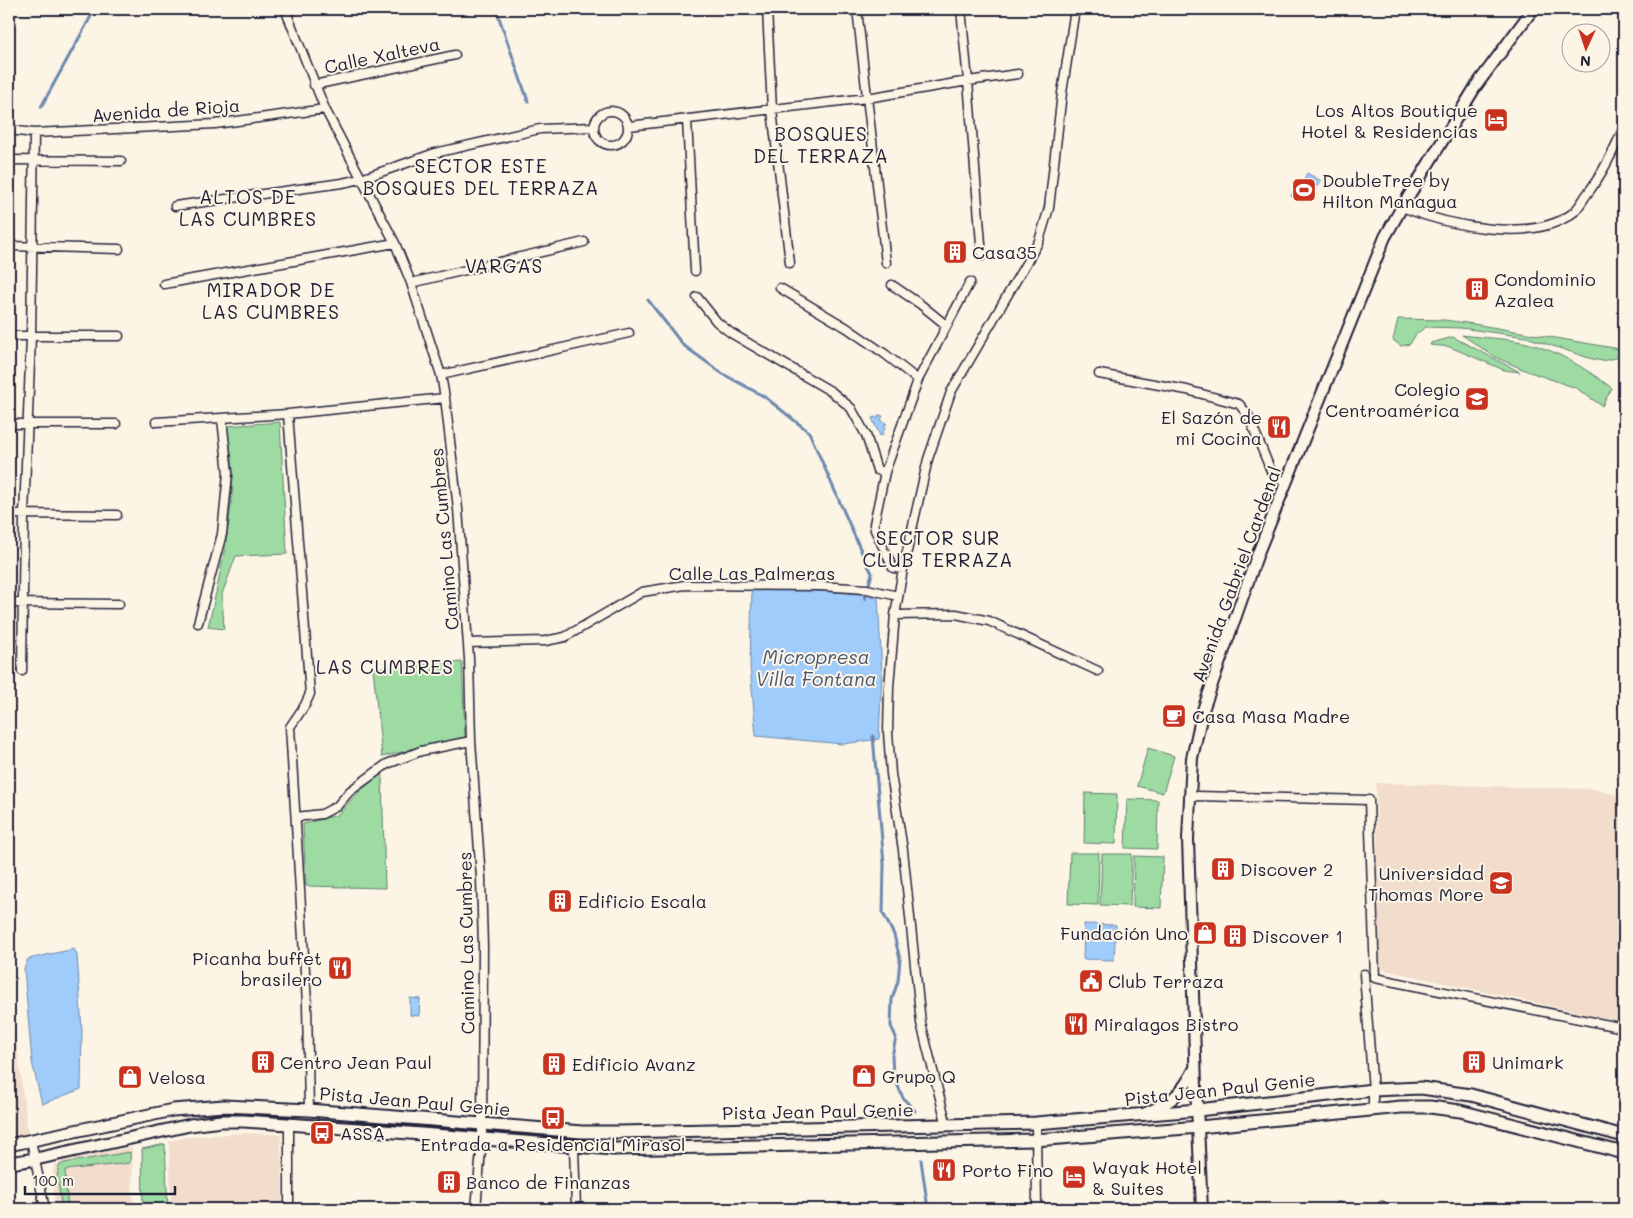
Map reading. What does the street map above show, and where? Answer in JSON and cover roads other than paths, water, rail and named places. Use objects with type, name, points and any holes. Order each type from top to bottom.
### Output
[{"type":"main road","name":"Pista Jean Paul Genie","points":[[9,1163],[36,1159],[190,1125],[243,1121],[383,1130],[405,1127],[473,1131],[479,1129],[482,1131],[582,1132],[947,1126],[1036,1123],[1198,1110],[1373,1090],[1421,1088],[1462,1093],[1624,1136]]},
{"type":"main road","name":"Pista Jean Paul Genie","points":[[9,1145],[173,1110],[229,1106],[367,1115],[482,1131],[574,1147],[613,1149],[1035,1140],[1199,1127],[1373,1109],[1430,1107],[1460,1111],[1624,1153]]},
{"type":"main road","points":[[196,1107],[217,1112],[281,1115],[289,1124],[297,1116],[349,1119],[367,1115]]},
{"type":"main road","points":[[858,1144],[888,1137],[937,1135],[945,1132],[947,1126],[956,1134],[980,1141]]},
{"type":"street","name":"Camino Las Cumbres","points":[[285,9],[325,109],[395,243],[411,283],[441,376],[445,398],[457,498],[468,643],[471,741],[484,946],[482,1131],[476,1209]]},
{"type":"street","points":[[767,9],[772,110],[790,263]]},
{"type":"street","points":[[857,9],[886,263]]},
{"type":"street","points":[[961,9],[982,256]]},
{"type":"street","points":[[947,1126],[921,1023],[903,850],[891,774],[888,732],[889,687],[895,615],[903,568],[928,459],[951,392],[1039,241],[1049,208],[1062,93],[1075,9]]},
{"type":"street","name":"Avenida Gabriel Cardenal","points":[[1202,1209],[1195,1067],[1188,839],[1192,758],[1203,710],[1258,553],[1385,237],[1476,86],[1533,9]]},
{"type":"street","name":"Calle Xalteva","points":[[314,85],[455,55]]},
{"type":"street","points":[[629,126],[868,98],[1018,74]]},
{"type":"street","name":"Avenida de Rioja","points":[[9,130],[34,132],[215,124],[325,109]]},
{"type":"street","points":[[606,112],[616,112],[625,117],[629,126],[628,134],[623,141],[616,145],[607,145],[600,142],[595,135],[594,127],[598,117],[606,112]]},
{"type":"street","points":[[687,120],[695,271]]},
{"type":"street","points":[[175,206],[361,179],[434,153],[540,128],[594,127]]},
{"type":"street","points":[[1402,207],[1424,216],[1502,229],[1535,228],[1559,221],[1575,211],[1598,179],[1606,167],[1624,127]]},
{"type":"street","points":[[22,671],[24,515],[31,337],[34,132]]},
{"type":"street","points":[[9,160],[121,161]]},
{"type":"street","points":[[411,283],[584,242]]},
{"type":"street","points":[[164,284],[395,243]]},
{"type":"street","points":[[9,246],[119,249]]},
{"type":"street","points":[[903,568],[893,568],[875,530],[874,524],[885,472],[918,380],[970,282]]},
{"type":"street","points":[[892,285],[946,325]]},
{"type":"street","points":[[780,288],[847,328],[918,380]]},
{"type":"street","points":[[697,296],[711,316],[731,333],[832,392],[851,408],[866,436],[877,470],[885,472]]},
{"type":"street","points":[[441,376],[629,333]]},
{"type":"street","points":[[9,336],[119,336]]},
{"type":"street","points":[[1099,374],[1187,390],[1239,404],[1248,415],[1272,471],[1275,476],[1286,483]]},
{"type":"street","points":[[156,422],[288,414],[445,398]]},
{"type":"street","points":[[288,414],[310,694],[306,705],[290,726],[307,1004],[308,1110]]},
{"type":"street","points":[[198,623],[222,534],[228,473],[222,419]]},
{"type":"street","points":[[9,424],[116,424]]},
{"type":"street","points":[[9,514],[117,515]]},
{"type":"street","name":"Calle Las Palmeras","points":[[468,643],[545,641],[565,637],[642,592],[685,585],[820,586],[867,589],[898,596]]},
{"type":"street","points":[[9,603],[120,604]]},
{"type":"street","points":[[895,615],[956,614],[989,621],[1098,671]]},
{"type":"street","points":[[296,817],[322,814],[336,806],[350,792],[387,764],[421,751],[471,741]]},
{"type":"street","points":[[1189,798],[1196,796],[1369,800],[1375,978],[1624,1028]]},
{"type":"street","points":[[1364,974],[1373,1109]]},
{"type":"street","points":[[1142,1114],[1164,1104],[1180,1092],[1195,1067]]},
{"type":"street","points":[[1036,1123],[1037,1209]]},
{"type":"street","points":[[288,1209],[289,1124]]},
{"type":"street","points":[[31,1140],[45,1209]]},
{"type":"street","points":[[574,1147],[576,1209]]},
{"type":"water","name":"DoubleTree by Hilton Managua","points":[[1307,173],[1321,181],[1311,195],[1307,194],[1303,202],[1291,196],[1299,180],[1303,182]]},
{"type":"water","points":[[879,415],[883,416],[881,420],[887,424],[885,424],[883,435],[880,436],[872,418],[878,419]]},
{"type":"water","name":"Micropresa Villa Fontana","points":[[752,589],[800,590],[878,597],[882,672],[879,739],[843,744],[756,736],[750,666]]},
{"type":"water","points":[[1084,924],[1116,925],[1114,960],[1083,959]]},
{"type":"water","points":[[74,949],[77,954],[82,1030],[81,1089],[42,1104],[32,1062],[24,969],[28,959]]},
{"type":"water","points":[[410,998],[420,999],[419,1016],[410,1015]]},
{"type":"waterway","points":[[41,107],[95,9]]},
{"type":"waterway","points":[[496,9],[528,101]]},
{"type":"waterway","points":[[648,300],[683,345],[723,374],[765,397],[809,432],[872,573],[865,599]]},
{"type":"waterway","points":[[873,736],[884,864],[883,913],[894,935],[900,959],[898,981],[892,999],[891,1026],[896,1037],[892,1056],[893,1074],[903,1098],[915,1111]]},
{"type":"waterway","points":[[921,1160],[928,1209]]},
{"type":"place","name":"Los Altos Boutique Hotel & Residencias","points":[[1496,120]]},
{"type":"place","name":"DoubleTree by Hilton Managua","points":[[1304,190]]},
{"type":"place","name":"Casa35","points":[[955,252]]},
{"type":"place","name":"Condominio Azalea","points":[[1477,289]]},
{"type":"place","name":"Colegio Centroamérica","points":[[1477,399]]},
{"type":"place","name":"El Sazón de mi Cocina","points":[[1279,427]]},
{"type":"place","name":"Casa Masa Madre","points":[[1174,716]]},
{"type":"place","name":"Discover 2","points":[[1223,869]]},
{"type":"place","name":"Universidad Thomas More","points":[[1501,883]]},
{"type":"place","name":"Edificio Escala","points":[[560,901]]},
{"type":"place","name":"Fundación Uno","points":[[1205,933]]},
{"type":"place","name":"Discover 1","points":[[1235,936]]},
{"type":"place","name":"Picanha buffet brasilero","points":[[340,968]]},
{"type":"place","name":"Club Terraza","points":[[1091,981]]},
{"type":"place","name":"Miralagos Bistro","points":[[1076,1024]]},
{"type":"place","name":"Centro Jean Paul","points":[[263,1062]]},
{"type":"place","name":"Unimark","points":[[1474,1062]]},
{"type":"place","name":"Edificio Avanz","points":[[554,1064]]},
{"type":"place","name":"Grupo Q","points":[[864,1076]]},
{"type":"place","name":"Velosa","points":[[130,1077]]},
{"type":"place","name":"Entrada a Residencial Mirasol","points":[[553,1118]]},
{"type":"place","name":"ASSA","points":[[322,1133]]},
{"type":"place","name":"Porto Fino","points":[[944,1170]]},
{"type":"place","name":"Wayak Hotel & Suites","points":[[1074,1177]]},
{"type":"place","name":"Banco de Finanzas","points":[[449,1182]]},
{"type":"district","name":"BOSQUES DEL TERRAZA","points":[[821,144]]},
{"type":"district","name":"SECTOR ESTE BOSQUES DEL TERRAZA","points":[[481,176]]},
{"type":"district","name":"ALTOS DE LAS CUMBRES","points":[[248,207]]},
{"type":"district","name":"VARGAS","points":[[504,265]]},
{"type":"district","name":"MIRADOR DE LAS CUMBRES","points":[[271,300]]},
{"type":"district","name":"SECTOR SUR CLUB TERRAZA","points":[[938,548]]},
{"type":"district","name":"LAS CUMBRES","points":[[385,666]]}]
